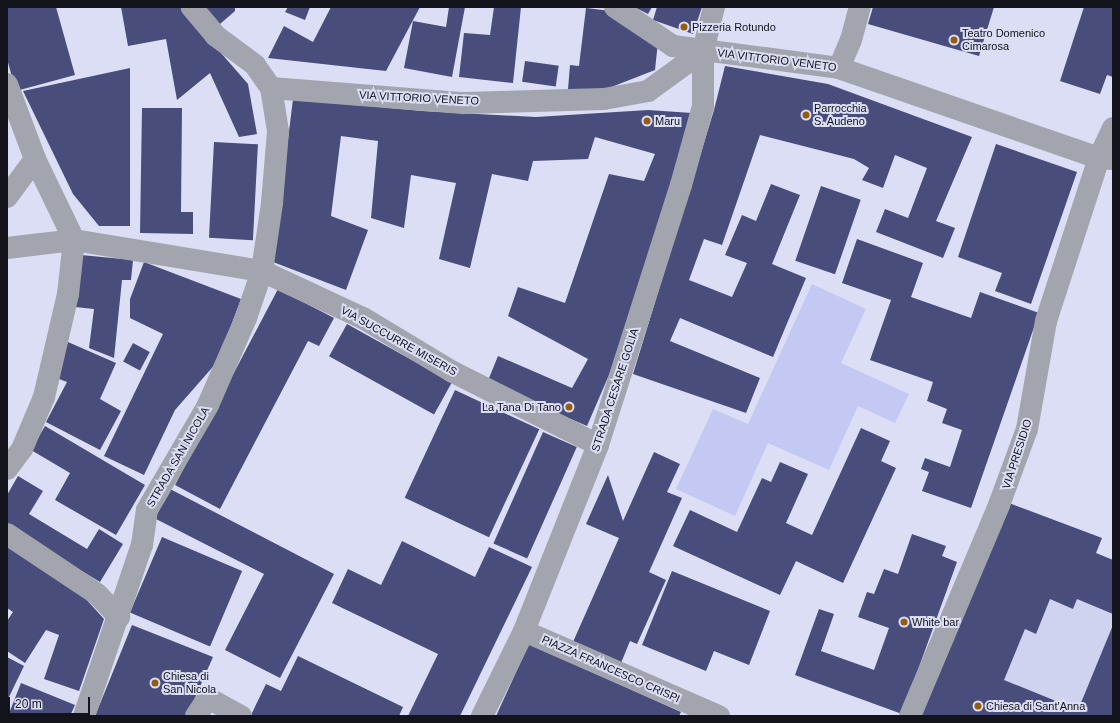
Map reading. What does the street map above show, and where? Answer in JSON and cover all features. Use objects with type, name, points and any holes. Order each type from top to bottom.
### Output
[{"type":"street","points":[[192,7],[216,36],[255,65],[271,88]]},
{"type":"street","points":[[615,7],[673,46],[703,51]]},
{"type":"street","name":"STRADA CESARE GOLIA","points":[[482,716],[524,631],[598,445],[681,186],[703,106],[703,51],[714,7]]},
{"type":"street","points":[[839,68],[851,40],[860,7]]},
{"type":"street","name":"VIA VITTORIO VENETO","points":[[271,88],[463,103],[604,99],[648,91],[703,51],[839,68],[1106,159]]},
{"type":"street","points":[[7,84],[35,159],[74,240],[68,294],[44,397],[22,449],[7,469]]},
{"type":"street","name":"STRADA SAN NICOLA","points":[[84,716],[142,545],[148,510],[208,405],[246,318],[262,271],[272,203],[278,131],[271,88]]},
{"type":"street","name":"VIA PRESIDIO","points":[[910,716],[999,504],[1027,429],[1046,321],[1106,159],[1113,128]]},
{"type":"street","points":[[7,198],[35,159]]},
{"type":"street","name":"VIA SUCCURRE MISERIS","points":[[7,248],[74,240],[262,271],[363,318],[453,372],[598,445]]},
{"type":"street","points":[[7,534],[98,594],[118,617]]},
{"type":"street","name":"PIAZZA FRANCESCO CRISPI","points":[[524,631],[696,712],[719,716]]},
{"type":"street","points":[[196,716],[208,698],[241,716]]},
{"type":"shaded area","points":[[812,284],[866,309],[841,363],[909,394],[895,423],[858,406],[829,470],[768,443],[735,516],[676,489],[713,409],[748,424]]},
{"type":"shaded area","points":[[1009,503],[1102,538],[1096,553],[1113,560],[1113,716],[969,698]]},
{"type":"building","points":[[7,7],[56,7],[75,75],[16,91],[7,59]]},
{"type":"building","points":[[121,7],[184,7],[187,14],[248,84],[257,134],[239,137],[210,73],[177,100],[166,39],[128,46]]},
{"type":"building","points":[[205,7],[235,7],[235,11],[220,24]]},
{"type":"building","points":[[288,7],[310,7],[305,20],[285,12]]},
{"type":"building","points":[[331,7],[420,7],[386,71],[268,58],[284,26],[313,42]]},
{"type":"building","points":[[449,7],[465,7],[452,77],[404,68],[413,21],[446,27]]},
{"type":"building","points":[[494,7],[521,7],[513,83],[459,77],[464,33],[490,35]]},
{"type":"building","points":[[634,7],[652,7],[648,14]]},
{"type":"building","name":"Pizzeria Rotundo","points":[[657,7],[702,7],[693,34],[653,20]]},
{"type":"building","name":"Teatro Domenico Cimarosa","points":[[873,7],[994,7],[979,56],[868,24]]},
{"type":"building","points":[[1084,7],[1113,7],[1113,77],[1107,75],[1100,94],[1060,81]]},
{"type":"building","points":[[586,8],[611,11],[658,42],[655,70],[596,93],[568,89],[570,65],[579,66]]},
{"type":"building","points":[[525,61],[559,66],[556,87],[522,82]]},
{"type":"building","points":[[725,66],[828,84],[972,137],[936,221],[955,228],[943,258],[876,232],[885,209],[908,218],[927,168],[895,155],[883,188],[862,180],[869,168],[854,159],[760,135],[722,245],[704,239],[689,280],[732,297],[747,263],[725,255],[742,215],[756,221],[771,184],[800,195],[772,264],[806,278],[773,357],[680,318],[670,341],[760,378],[746,413],[633,374],[714,110]]},
{"type":"building","points":[[130,68],[130,226],[99,226],[73,194],[23,91]]},
{"type":"building","points":[[293,99],[422,111],[536,117],[648,110],[692,113],[671,189],[612,368],[587,426],[487,383],[498,356],[572,388],[588,359],[508,316],[518,287],[565,303],[609,174],[644,181],[655,154],[595,137],[588,159],[533,161],[528,181],[492,174],[470,268],[439,259],[456,183],[411,175],[404,228],[371,218],[378,141],[341,136],[331,216],[368,230],[346,290],[273,262]]},
{"type":"building","points":[[142,108],[182,108],[181,212],[193,212],[193,234],[140,233]]},
{"type":"building","points":[[214,142],[258,144],[253,240],[209,238]]},
{"type":"building","points":[[996,144],[1077,172],[1031,304],[995,291],[1002,273],[958,257]]},
{"type":"building","points":[[821,186],[861,200],[835,274],[795,261]]},
{"type":"building","points":[[857,239],[923,263],[911,297],[971,318],[980,292],[1039,313],[971,508],[922,491],[929,472],[921,469],[925,458],[950,467],[962,430],[942,423],[947,409],[927,401],[933,382],[870,360],[891,300],[842,283]]},
{"type":"building","points":[[81,255],[133,260],[131,280],[122,280],[114,358],[89,348],[94,309],[75,307]]},
{"type":"building","points":[[144,262],[241,299],[218,361],[175,410],[144,475],[104,456],[163,334],[130,318],[130,299]]},
{"type":"building","points":[[278,289],[334,318],[319,346],[308,341],[220,509],[175,485]]},
{"type":"building","points":[[347,324],[452,382],[434,415],[329,356]]},
{"type":"building","points":[[68,342],[116,363],[100,399],[121,411],[100,450],[46,422],[67,382],[54,377]]},
{"type":"building","points":[[133,343],[150,352],[140,370],[123,362]]},
{"type":"building","points":[[455,390],[539,429],[489,537],[405,498]]},
{"type":"building","points":[[45,426],[145,485],[116,535],[55,500],[70,473],[31,450]]},
{"type":"building","points":[[861,428],[890,441],[881,461],[896,468],[843,583],[796,561],[780,595],[673,546],[690,510],[737,532],[762,478],[771,482],[780,462],[808,474],[786,523],[812,535]]},
{"type":"building","points":[[543,432],[577,447],[527,559],[493,543]]},
{"type":"building","points":[[654,452],[680,464],[667,492],[682,498],[649,572],[666,580],[637,644],[630,641],[621,663],[573,642],[619,538],[586,524],[608,475],[623,521]]},
{"type":"building","points":[[18,476],[43,491],[29,514],[87,549],[99,529],[123,544],[100,582],[7,526],[7,495]]},
{"type":"building","points":[[170,489],[334,574],[280,678],[225,650],[264,574],[154,518]]},
{"type":"building","points":[[1009,503],[1102,538],[1096,553],[1113,560],[1113,614],[1077,599],[1073,609],[1050,599],[1036,634],[1025,629],[1004,680],[1078,710],[1113,625],[1113,716],[920,716]]},
{"type":"building","name":"White bar","points":[[912,534],[946,546],[942,556],[957,562],[902,714],[795,675],[819,609],[834,614],[821,651],[874,670],[889,628],[858,617],[867,592],[874,594],[884,569],[898,574]]},
{"type":"building","points":[[162,537],[242,571],[210,646],[130,612]]},
{"type":"building","points":[[402,541],[475,577],[489,547],[532,567],[460,716],[408,716],[438,654],[332,603],[348,569],[381,585]]},
{"type":"building","points":[[7,543],[75,587],[104,619],[79,691],[44,679],[59,635],[46,630],[25,663],[7,651],[7,621],[13,612],[7,608]]},
{"type":"building","points":[[672,571],[770,611],[749,665],[714,651],[706,671],[642,645]]},
{"type":"building","name":"Chiesa di San Nicola","points":[[132,625],[213,657],[187,716],[95,716]]},
{"type":"building","points":[[529,644],[681,712],[679,716],[496,716]]},
{"type":"building","points":[[298,656],[403,707],[399,716],[251,715],[266,684],[281,691]]},
{"type":"building","points":[[7,657],[24,666],[7,701]]},
{"type":"building","points":[[21,683],[75,705],[70,716],[8,716]]},
{"type":"place","name":"Pizzeria Rotundo","points":[[684,27]]},
{"type":"place","name":"Teatro Domenico Cimarosa","points":[[954,40]]},
{"type":"place","name":"Parrocchia S. Audeno","points":[[806,115]]},
{"type":"place","name":"Maru","points":[[647,121]]},
{"type":"place","name":"La Tana Di Tano","points":[[569,407]]},
{"type":"place","name":"White bar","points":[[904,622]]},
{"type":"place","name":"Chiesa di San Nicola","points":[[155,683]]},
{"type":"place","name":"Chiesa di Sant'Anna","points":[[978,706]]}]
